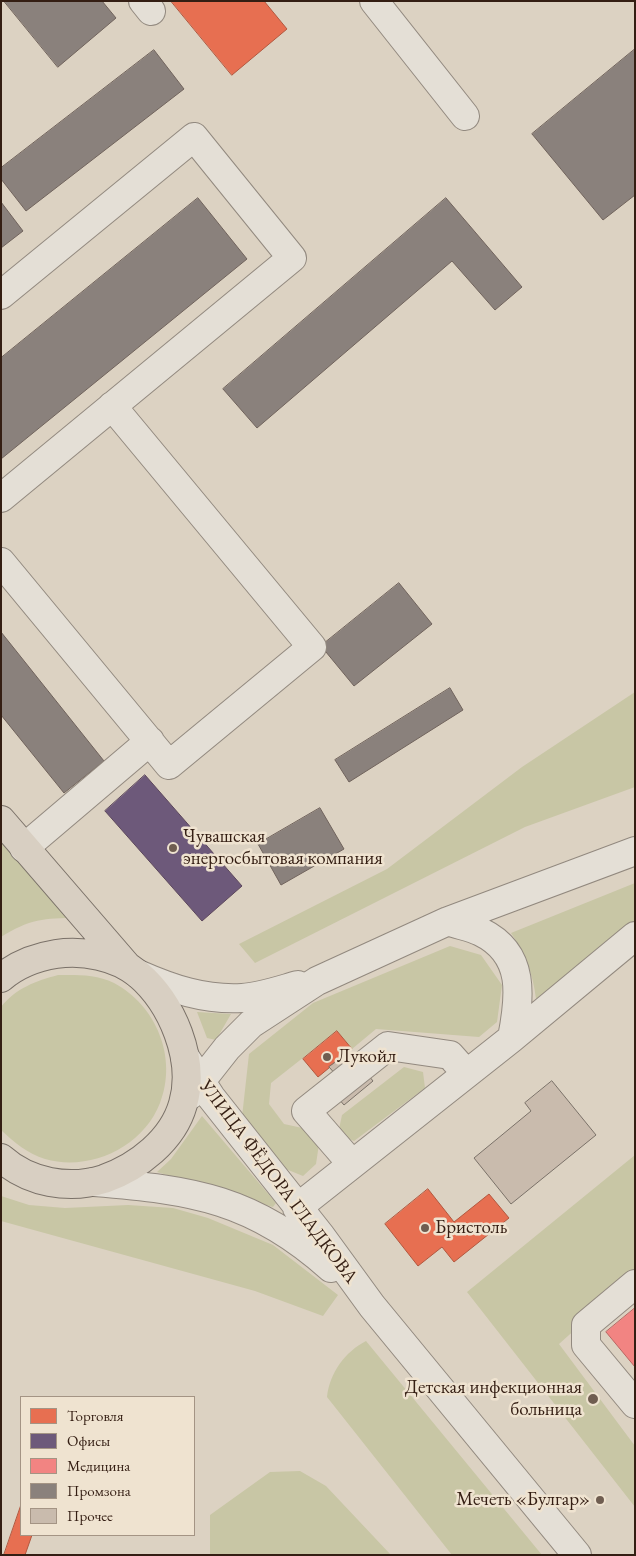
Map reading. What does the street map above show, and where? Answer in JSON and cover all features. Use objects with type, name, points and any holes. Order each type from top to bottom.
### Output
[{"type":"main road","points":[[1,820],[154,992],[168,1012],[179,1035],[187,1082],[183,1104],[174,1124],[159,1144],[139,1162],[116,1175],[94,1182],[70,1185],[50,1183],[29,1176],[1,1158]]},
{"type":"main road","points":[[1,978],[24,963],[44,956],[64,953],[87,954],[108,958],[134,971]]},
{"type":"street","points":[[374,1],[465,116]]},
{"type":"street","points":[[1,295],[194,138],[292,258],[1,498]]},
{"type":"street","points":[[1,562],[169,765],[312,646],[112,406]]},
{"type":"street","points":[[24,848],[150,741]]},
{"type":"street","points":[[183,1104],[227,1048],[251,1024],[317,981],[448,921],[635,851]]},
{"type":"street","points":[[448,921],[481,932],[500,946],[513,962],[518,984],[519,1004],[512,1038]]},
{"type":"street","points":[[297,1208],[512,1038],[635,936]]},
{"type":"street","points":[[134,971],[173,989],[207,998],[243,998],[317,981]]},
{"type":"street","points":[[352,1164],[306,1111],[388,1046],[450,1055],[466,1073]]},
{"type":"street","name":"УЛИЦА ФЁДОРА ГЛАДКОВА","points":[[184,1057],[372,1306],[576,1555]]},
{"type":"street","name":"УЛИЦА ФЁДОРА ГЛАДКОВА","points":[[94,1182],[158,1187],[220,1200],[272,1223],[307,1247],[372,1306]]},
{"type":"street","points":[[635,1284],[586,1325],[586,1345],[635,1404]]},
{"type":"shaded area","points":[[635,692],[635,787],[525,827],[255,963],[239,944],[387,869],[522,767]]},
{"type":"shaded area","points":[[1,830],[77,918],[55,918],[29,923],[1,937]]},
{"type":"shaded area","points":[[635,883],[635,923],[536,999],[528,964],[511,933]]},
{"type":"shaded area","points":[[450,946],[481,955],[502,985],[497,1022],[479,1037],[376,1029],[352,1049],[337,1031],[271,1083],[269,1104],[284,1124],[307,1129],[319,1144],[316,1164],[303,1176],[276,1165],[242,1117],[249,1054],[313,1003]]},
{"type":"shaded area","points":[[58,975],[100,978],[114,983],[129,993],[152,1019],[160,1034],[166,1068],[165,1086],[160,1103],[152,1119],[141,1132],[113,1152],[97,1159],[80,1162],[62,1162],[39,1157],[22,1147],[1,1130],[1,1007],[13,995],[27,986]]},
{"type":"shaded area","points":[[197,1012],[231,1014],[216,1040],[207,1038]]},
{"type":"shaded area","points":[[404,1067],[423,1072],[425,1088],[354,1141],[338,1134],[342,1115]]},
{"type":"shaded area","points":[[202,1116],[276,1203],[273,1207],[157,1172],[171,1159]]},
{"type":"shaded area","name":"Детская инфекционная больница","points":[[635,1155],[635,1276],[559,1344],[635,1446],[635,1507],[467,1292]]},
{"type":"shaded area","points":[[1,1196],[29,1205],[65,1208],[128,1205],[173,1208],[208,1218],[273,1245],[338,1295],[323,1316],[255,1291],[1,1221]]},
{"type":"shaded area","points":[[366,1341],[542,1555],[452,1555],[327,1397],[335,1371],[351,1351]]},
{"type":"shaded area","points":[[300,1471],[326,1486],[391,1555],[210,1555],[210,1515],[270,1472]]},
{"type":"building: Торговля","points":[[171,1],[264,1],[287,29],[232,75]]},
{"type":"building: Торговля","points":[[337,1031],[352,1049],[318,1077],[303,1059]]},
{"type":"building: Торговля","points":[[428,1189],[454,1222],[489,1194],[509,1218],[454,1262],[442,1247],[418,1266],[385,1224]]},
{"type":"building: Торговля","points":[[20,1508],[20,1536],[32,1536],[25,1555],[4,1555]]},
{"type":"building: Офисы","name":"Чувашская энергосбытовая компания","points":[[145,775],[242,886],[202,921],[105,811]]},
{"type":"building: Медицина","points":[[635,1308],[635,1367],[606,1332]]},
{"type":"building: Промзона","points":[[4,1],[102,1],[116,18],[58,67]]},
{"type":"building: Промзона","points":[[635,49],[635,195],[603,220],[532,134]]},
{"type":"building: Промзона","points":[[154,50],[184,89],[26,211],[1,179],[1,168]]},
{"type":"building: Промзона","points":[[198,198],[247,259],[1,459],[1,358]]},
{"type":"building: Промзона","points":[[446,198],[522,287],[495,310],[452,261],[257,428],[223,389]]},
{"type":"building: Промзона","points":[[1,202],[23,231],[1,248]]},
{"type":"building: Промзона","points":[[399,583],[432,624],[354,686],[321,646]]},
{"type":"building: Промзона","points":[[1,632],[104,761],[64,793],[1,715]]},
{"type":"building: Промзона","points":[[450,688],[463,710],[349,782],[335,760]]},
{"type":"building: Промзона","points":[[320,808],[344,849],[281,885],[258,844]]},
{"type":"building: Прочее","points":[[340,1059],[348,1068],[357,1061],[373,1081],[344,1105],[327,1085],[338,1077],[329,1067]]},
{"type":"building: Прочее","points":[[552,1081],[596,1135],[511,1204],[474,1158],[531,1111],[525,1103]]},
{"type":"place","name":"Чувашская энергосбытовая компания","points":[[173,848]]},
{"type":"place","name":"Лукойл","points":[[327,1057]]},
{"type":"place","name":"Бристоль","points":[[425,1228]]},
{"type":"place","name":"Детская инфекционная больница","points":[[593,1399]]},
{"type":"place","name":"Мечеть «Булгар»","points":[[600,1500]]}]
